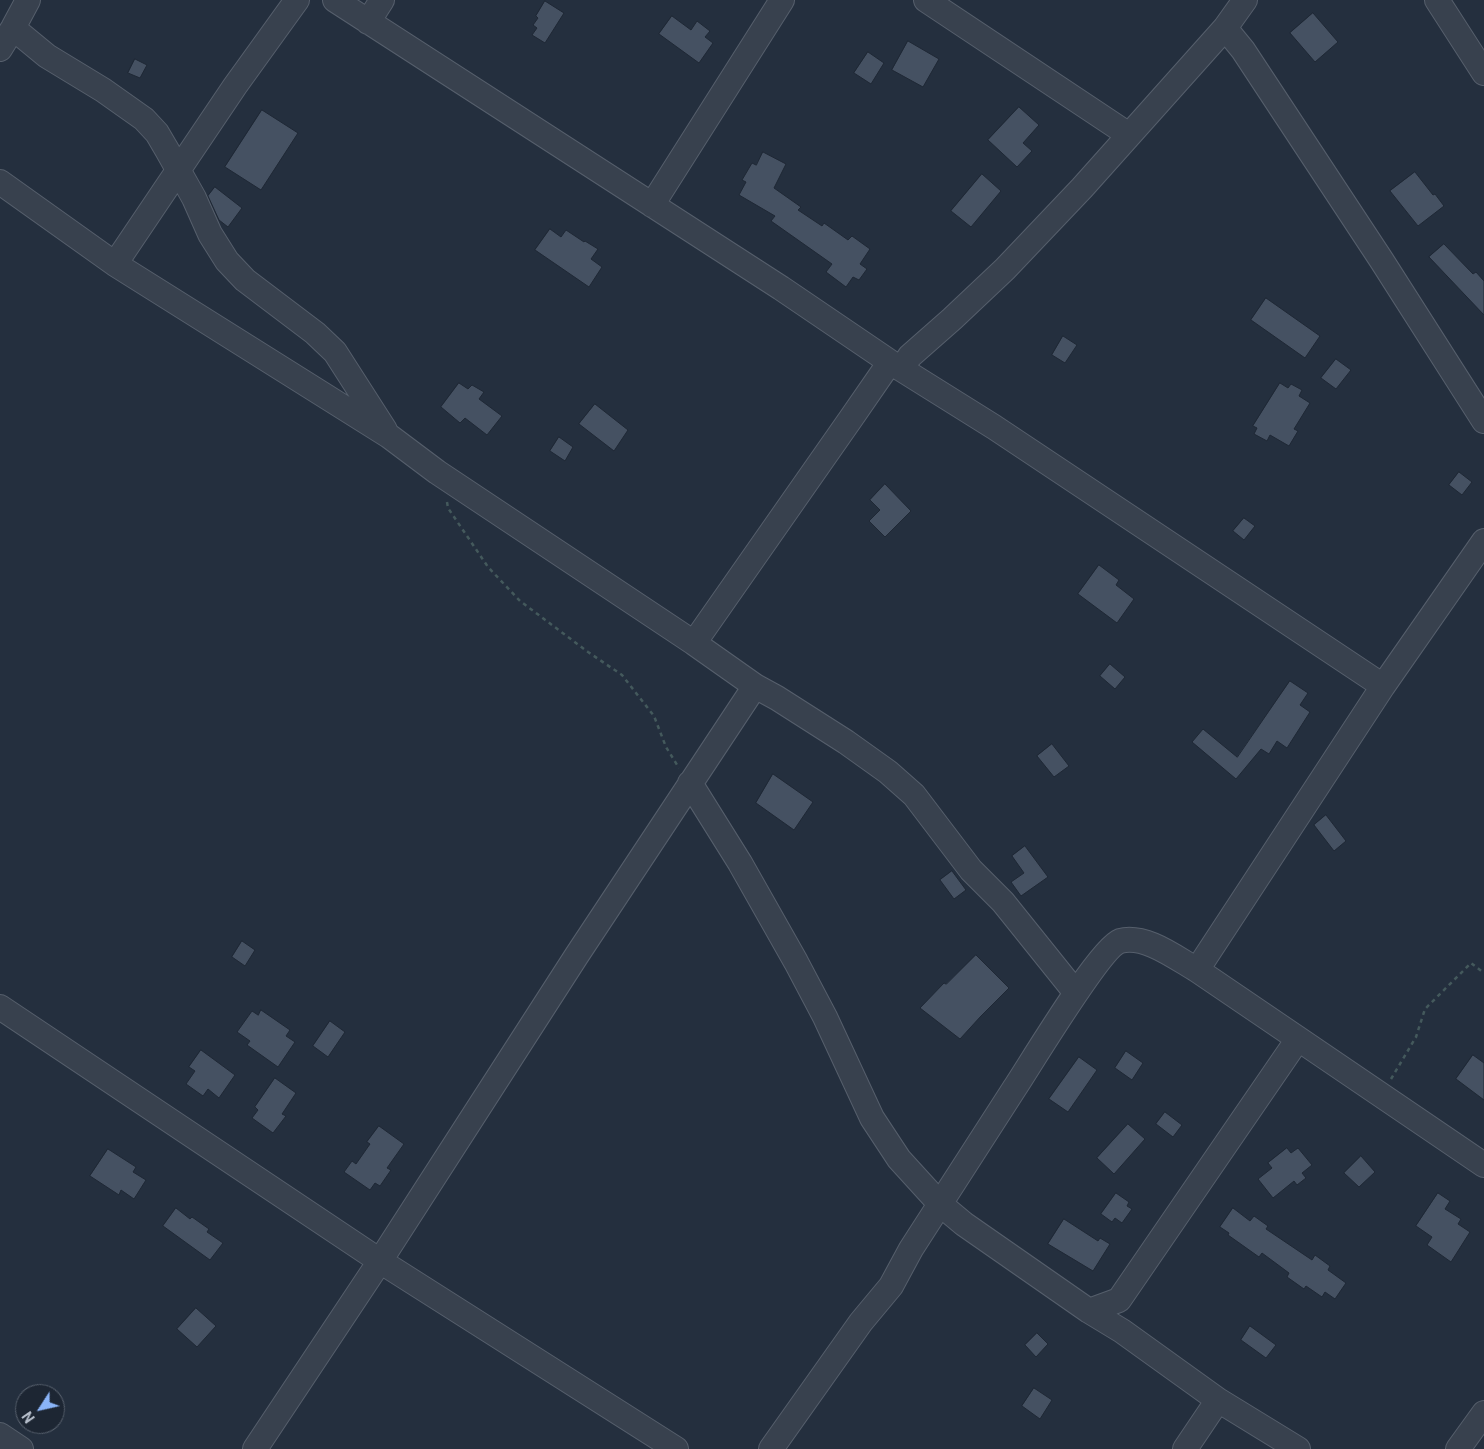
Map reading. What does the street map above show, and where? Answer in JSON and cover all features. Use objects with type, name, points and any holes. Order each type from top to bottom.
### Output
[{"type":"street","points":[[0,49],[28,0]]},
{"type":"street","points":[[115,264],[234,86],[297,0]]},
{"type":"street","points":[[335,0],[781,288],[895,365],[994,427],[1383,686]]},
{"type":"street","points":[[368,22],[382,0]]},
{"type":"street","points":[[652,205],[782,0]]},
{"type":"street","points":[[926,0],[1129,135]]},
{"type":"street","points":[[694,642],[852,417],[895,365],[910,356],[1005,270],[1082,188],[1226,28],[1244,0]]},
{"type":"street","points":[[1437,0],[1484,73]]},
{"type":"street","points":[[13,28],[47,56],[103,90],[144,119],[157,133],[194,198],[210,234],[227,261],[245,280],[316,333],[335,352],[389,436]]},
{"type":"street","points":[[1226,28],[1243,50],[1339,196],[1484,421]]},
{"type":"street","points":[[0,182],[115,264],[389,436],[438,472],[694,642],[755,686],[846,742],[888,772],[914,795],[971,870],[1003,902],[1076,992]]},
{"type":"street","points":[[1196,970],[1383,686],[1484,541]]},
{"type":"street","points":[[255,1449],[380,1261],[577,955],[755,686]]},
{"type":"street","points":[[690,784],[740,863],[796,962],[824,1016],[872,1118],[899,1159],[940,1204],[964,1224],[1089,1311],[1122,1331],[1218,1400],[1298,1449]]},
{"type":"street","points":[[771,1449],[860,1322],[891,1286],[940,1204],[1076,992],[1110,948],[1119,941],[1133,939],[1148,943],[1196,970],[1484,1165]]},
{"type":"street","points":[[0,1007],[380,1261],[676,1449]]},
{"type":"street","points":[[1089,1311],[1119,1300],[1298,1039]]},
{"type":"street","points":[[1119,1300],[1122,1331]]},
{"type":"street","points":[[1186,1449],[1218,1400]]},
{"type":"street","points":[[1458,1449],[1484,1413]]},
{"type":"street","points":[[0,1435],[21,1449]]},
{"type":"path","points":[[438,472],[448,508],[488,567],[520,601],[622,675],[654,716],[666,747],[690,784]]},
{"type":"path","points":[[1381,1096],[1416,1037],[1425,1010],[1471,964],[1484,973]]},
{"type":"building","points":[[545,1],[564,13],[545,43],[532,35],[537,28],[533,25],[538,18],[536,16]]},
{"type":"building","points":[[1313,13],[1338,42],[1315,62],[1290,33]]},
{"type":"building","points":[[672,16],[691,30],[697,21],[710,31],[705,37],[713,43],[699,63],[659,34]]},
{"type":"building","points":[[908,41],[939,59],[923,87],[892,70]]},
{"type":"building","points":[[868,52],[884,63],[871,84],[854,73]]},
{"type":"building","points":[[135,59],[147,65],[140,78],[128,73]]},
{"type":"building","points":[[1019,107],[1039,125],[1023,143],[1032,151],[1017,167],[988,140]]},
{"type":"building","points":[[262,110],[298,133],[261,190],[225,167]]},
{"type":"building","points":[[763,152],[786,164],[774,188],[801,207],[798,210],[822,226],[824,223],[848,240],[852,236],[870,249],[860,264],[867,269],[859,280],[853,277],[846,287],[826,272],[832,264],[771,221],[775,216],[739,195],[746,182],[742,180],[752,163],[756,165]]},
{"type":"building","points":[[1415,172],[1444,206],[1418,226],[1390,191]]},
{"type":"building","points":[[982,174],[1001,191],[971,227],[951,211]]},
{"type":"building","points":[[215,187],[242,208],[228,227],[219,220],[208,196]]},
{"type":"building","points":[[550,229],[561,237],[566,230],[598,249],[591,259],[602,267],[589,287],[535,250]]},
{"type":"building","points":[[1444,244],[1473,274],[1476,272],[1484,281],[1484,315],[1429,257]]},
{"type":"building","points":[[1266,298],[1320,336],[1305,358],[1251,320]]},
{"type":"building","points":[[1063,336],[1077,345],[1065,363],[1052,355]]},
{"type":"building","points":[[1336,359],[1351,370],[1336,389],[1321,378]]},
{"type":"building","points":[[459,383],[468,389],[472,385],[484,392],[479,399],[502,416],[487,435],[465,418],[460,423],[441,407]]},
{"type":"building","points":[[1280,383],[1288,388],[1291,384],[1302,390],[1299,396],[1310,403],[1294,429],[1298,431],[1289,446],[1270,435],[1267,441],[1254,434],[1257,428],[1253,426]]},
{"type":"building","points":[[595,404],[628,430],[614,451],[579,424]]},
{"type":"building","points":[[559,437],[573,447],[565,461],[550,451]]},
{"type":"building","points":[[1459,472],[1472,482],[1462,495],[1449,485]]},
{"type":"building","points":[[885,484],[911,511],[885,537],[869,521],[880,510],[870,500]]},
{"type":"building","points":[[1244,518],[1255,526],[1244,540],[1233,531]]},
{"type":"building","points":[[1099,565],[1119,580],[1116,585],[1134,599],[1117,623],[1078,594]]},
{"type":"building","points":[[1110,664],[1125,677],[1115,689],[1100,676]]},
{"type":"building","points":[[1290,681],[1308,693],[1300,705],[1310,712],[1287,748],[1277,741],[1269,754],[1261,749],[1236,779],[1192,742],[1203,729],[1237,757]]},
{"type":"building","points":[[1052,744],[1069,766],[1054,777],[1037,756]]},
{"type":"building","points":[[773,774],[813,802],[794,830],[756,803]]},
{"type":"building","points":[[1326,815],[1346,841],[1334,851],[1314,825]]},
{"type":"building","points":[[1025,846],[1048,877],[1021,896],[1011,882],[1024,873],[1012,856]]},
{"type":"building","points":[[952,871],[966,890],[954,899],[940,880]]},
{"type":"building","points":[[242,941],[255,950],[245,966],[232,957]]},
{"type":"building","points":[[976,955],[1009,988],[960,1039],[920,1008],[944,983],[946,984]]},
{"type":"building","points":[[261,1010],[290,1030],[286,1036],[295,1042],[278,1067],[247,1045],[250,1041],[237,1032],[252,1011],[258,1015]]},
{"type":"building","points":[[330,1021],[345,1032],[328,1057],[313,1046]]},
{"type":"building","points":[[201,1050],[235,1075],[219,1098],[208,1089],[203,1096],[186,1084],[195,1071],[189,1067]]},
{"type":"building","points":[[1126,1051],[1143,1063],[1132,1080],[1115,1068]]},
{"type":"building","points":[[1473,1055],[1484,1063],[1484,1100],[1456,1079]]},
{"type":"building","points":[[1079,1057],[1097,1070],[1068,1112],[1049,1099]]},
{"type":"building","points":[[275,1078],[296,1093],[282,1114],[286,1116],[273,1133],[252,1118],[258,1110],[255,1107]]},
{"type":"building","points":[[1165,1112],[1182,1125],[1173,1137],[1156,1124]]},
{"type":"building","points":[[1128,1124],[1145,1139],[1114,1174],[1097,1158]]},
{"type":"building","points":[[379,1126],[404,1144],[387,1168],[391,1170],[380,1186],[375,1183],[370,1190],[344,1172],[352,1161],[356,1164],[370,1144],[367,1142]]},
{"type":"building","points":[[1287,1148],[1291,1153],[1298,1148],[1312,1165],[1302,1173],[1306,1178],[1297,1185],[1294,1181],[1273,1198],[1258,1179],[1272,1168],[1268,1163]]},
{"type":"building","points":[[108,1149],[136,1167],[133,1172],[146,1180],[134,1199],[121,1190],[119,1195],[90,1176]]},
{"type":"building","points":[[1361,1156],[1375,1172],[1359,1187],[1344,1173]]},
{"type":"building","points":[[1116,1193],[1129,1202],[1127,1206],[1132,1209],[1122,1223],[1115,1218],[1112,1222],[1101,1214]]},
{"type":"building","points":[[1438,1193],[1450,1201],[1445,1209],[1461,1219],[1458,1224],[1470,1232],[1451,1262],[1427,1245],[1432,1237],[1416,1226]]},
{"type":"building","points":[[176,1208],[190,1219],[192,1217],[209,1229],[207,1232],[223,1243],[210,1260],[163,1226]]},
{"type":"building","points":[[1233,1208],[1250,1221],[1254,1216],[1268,1226],[1266,1229],[1312,1260],[1315,1255],[1330,1266],[1328,1270],[1346,1283],[1335,1299],[1325,1292],[1322,1297],[1306,1286],[1304,1289],[1287,1277],[1289,1273],[1262,1253],[1259,1257],[1228,1235],[1229,1233],[1220,1227]]},
{"type":"building","points":[[1064,1219],[1098,1241],[1100,1238],[1110,1244],[1093,1271],[1048,1244]]},
{"type":"building","points":[[196,1308],[216,1326],[197,1347],[177,1329]]},
{"type":"building","points":[[1250,1326],[1276,1345],[1266,1358],[1241,1340]]},
{"type":"building","points":[[1037,1333],[1048,1344],[1036,1357],[1025,1345]]},
{"type":"building","points":[[1034,1388],[1052,1400],[1040,1419],[1022,1406]]}]
